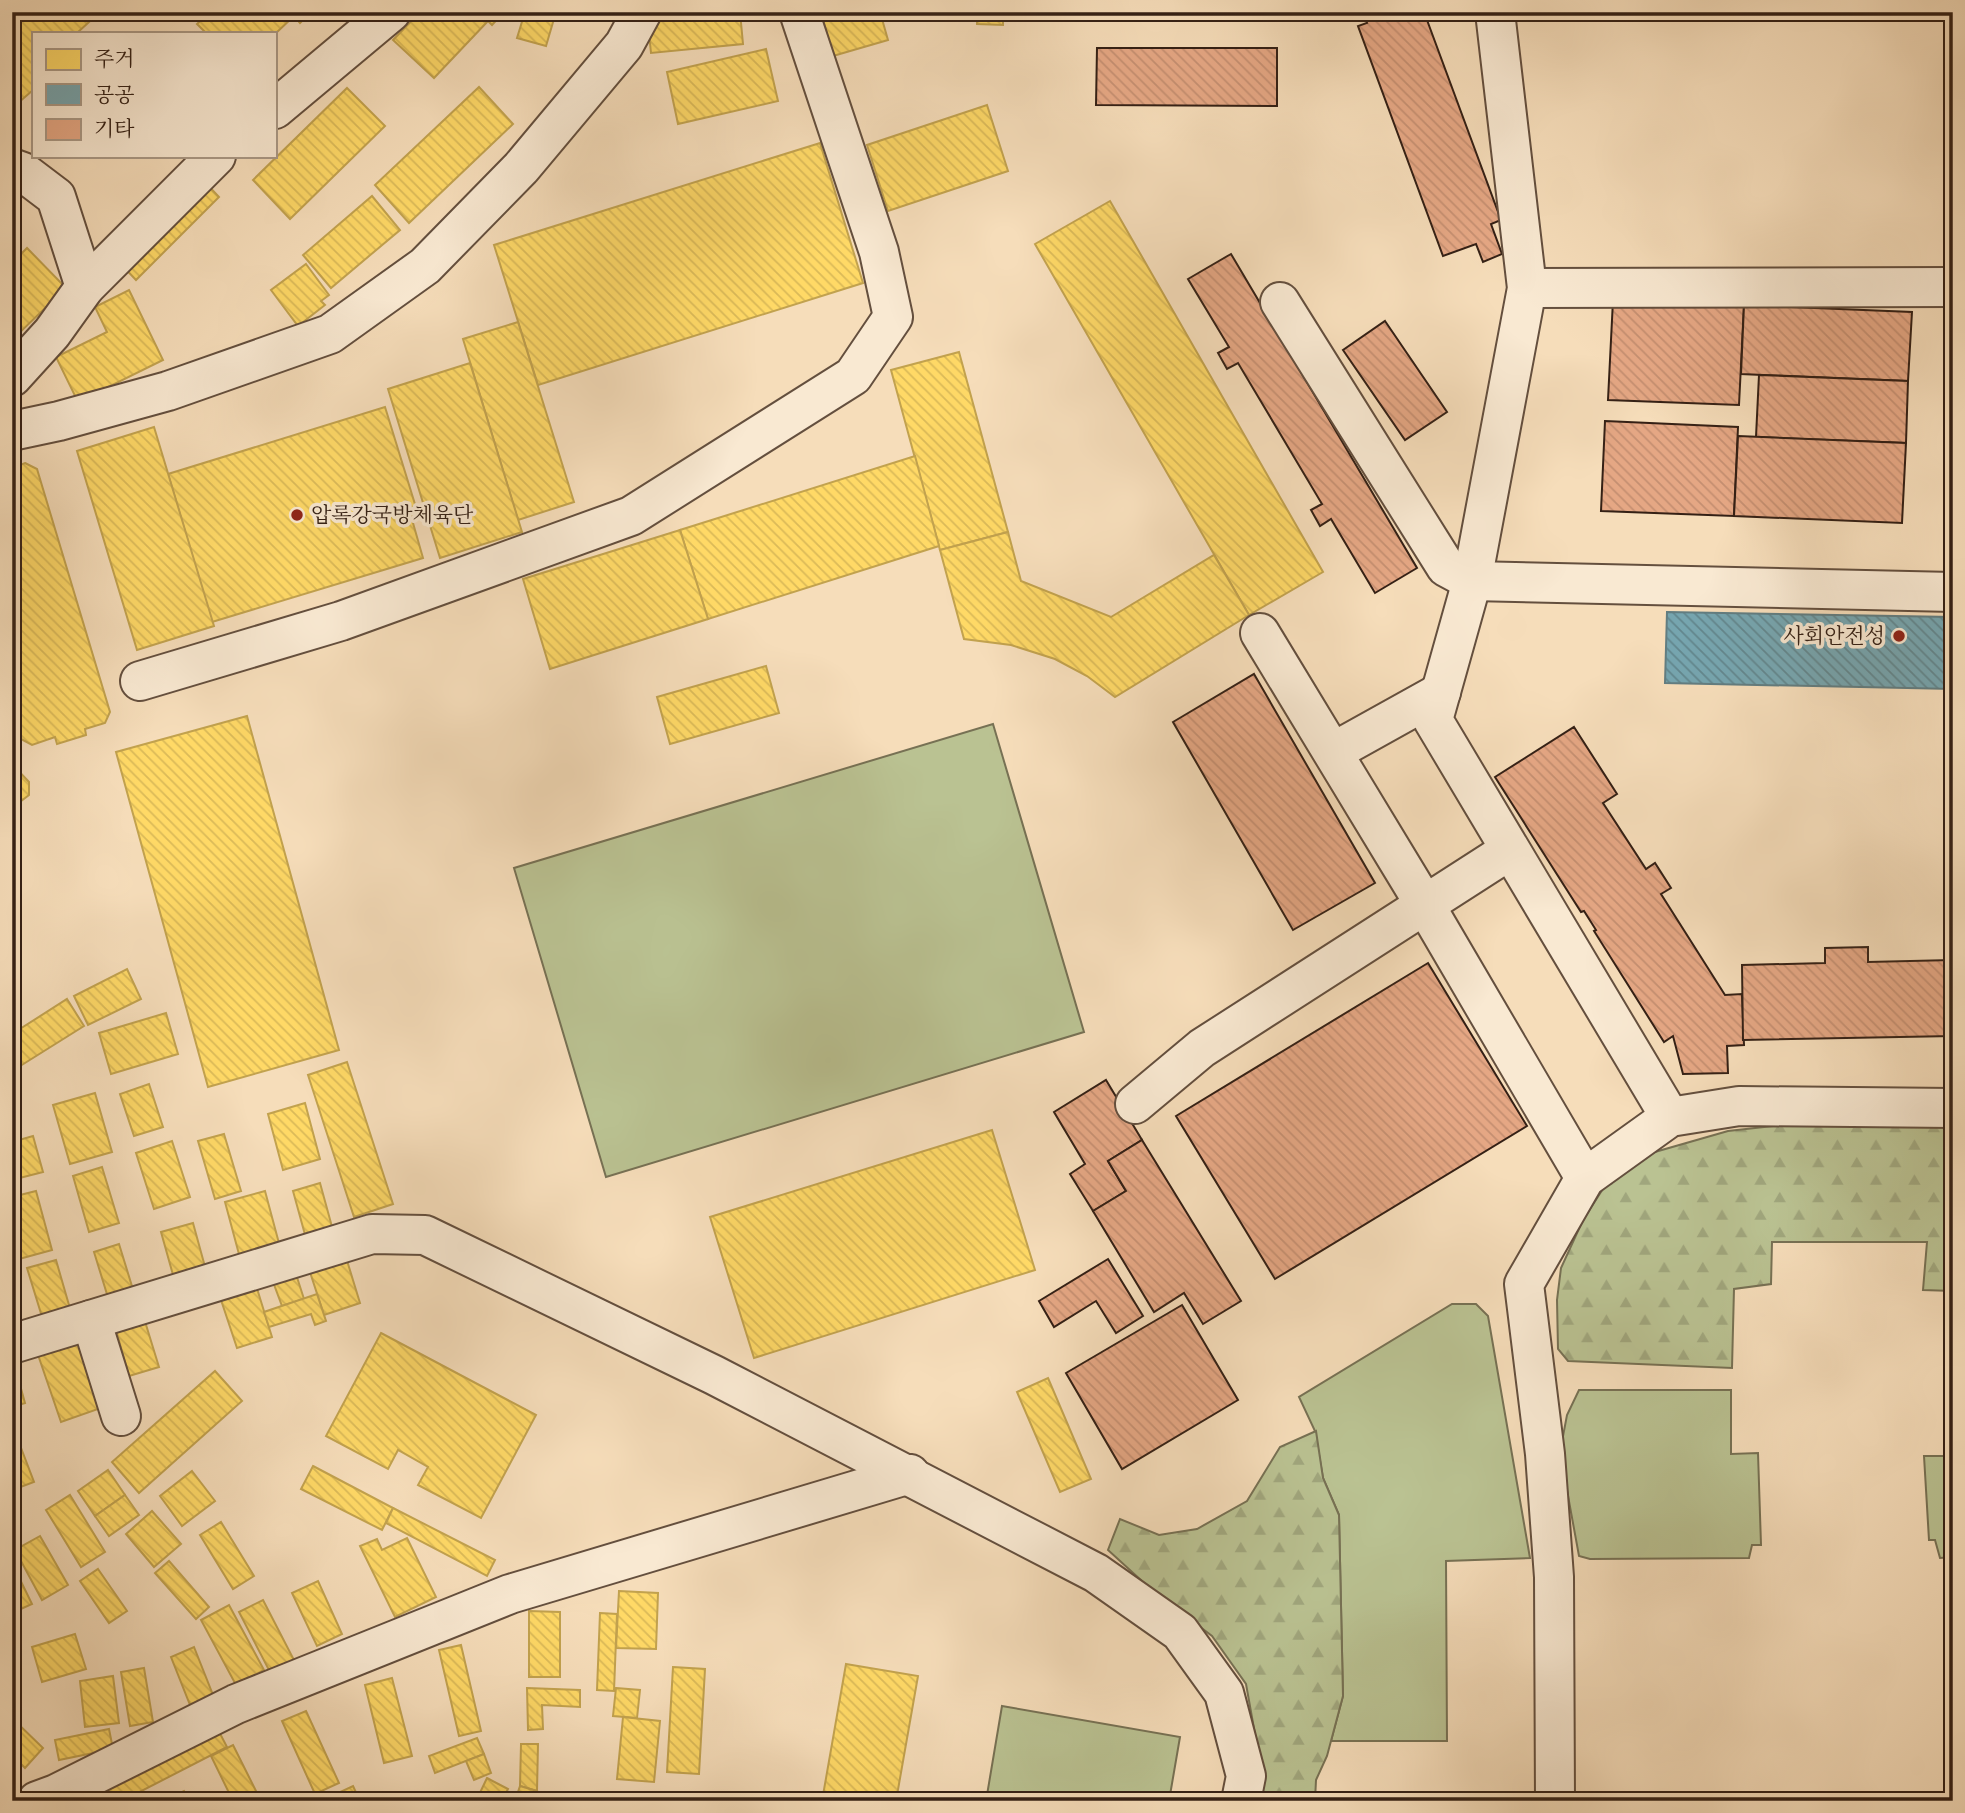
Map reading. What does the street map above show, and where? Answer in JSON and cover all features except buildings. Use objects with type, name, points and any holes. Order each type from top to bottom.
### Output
[{"type":"street","points":[[276,108],[391,12]]},
{"type":"street","points":[[12,431],[60,421],[168,391],[330,334],[425,266],[521,168],[624,45],[642,12]]},
{"type":"street","points":[[140,681],[341,621],[631,516],[853,376],[893,317],[879,252],[799,12]]},
{"type":"street","points":[[1495,12],[1527,288],[1472,580],[1433,720],[1670,1117]]},
{"type":"street","points":[[12,377],[52,333],[85,286],[214,158]]},
{"type":"street","points":[[12,168],[23,172],[56,197],[85,286]]},
{"type":"street","points":[[1527,288],[1953,287]]},
{"type":"street","points":[[1280,302],[1446,567],[1472,580],[1952,585]]},
{"type":"street","points":[[1261,633],[1585,1178]]},
{"type":"street","points":[[1333,752],[1441,692]]},
{"type":"street","points":[[1135,1104],[1202,1048],[1510,850]]},
{"type":"street","points":[[1555,1801],[1554,1577],[1545,1454],[1524,1284],[1585,1178],[1670,1117],[1739,1106],[1953,1108]]},
{"type":"street","points":[[12,1344],[372,1234],[425,1235],[911,1474],[1096,1573],[1180,1632],[1224,1693],[1246,1776],[1241,1801]]},
{"type":"street","points":[[91,1320],[121,1416]]},
{"type":"street","points":[[37,1801],[236,1704],[510,1594],[911,1474]]},
{"type":"green space","points":[[993,724],[1084,1032],[606,1177],[514,868]]},
{"type":"green space","points":[[1857,1117],[1953,1123],[1953,1291],[1923,1290],[1927,1242],[1772,1242],[1771,1284],[1734,1289],[1732,1368],[1568,1361],[1558,1349],[1557,1300],[1561,1268],[1583,1220],[1608,1181],[1641,1156],[1728,1131]]},
{"type":"green space","points":[[1452,1304],[1476,1304],[1488,1316],[1530,1558],[1446,1561],[1447,1741],[1331,1741],[1343,1696],[1339,1515],[1323,1478],[1315,1431],[1299,1397]]},
{"type":"green space","points":[[1579,1390],[1731,1390],[1731,1454],[1758,1453],[1761,1545],[1752,1545],[1749,1558],[1590,1559],[1579,1556],[1560,1452],[1567,1415]]},
{"type":"green space","points":[[1953,1392],[1953,1557],[1940,1558],[1935,1540],[1929,1540],[1924,1456],[1950,1456]]},
{"type":"green space","points":[[1316,1431],[1323,1478],[1339,1515],[1343,1696],[1327,1756],[1316,1780],[1315,1801],[1253,1801],[1260,1762],[1246,1684],[1212,1636],[1154,1592],[1108,1550],[1120,1519],[1159,1535],[1197,1529],[1247,1501],[1280,1447]]},
{"type":"green space","points":[[1002,1706],[1180,1737],[1169,1801],[986,1801]]},
{"type":"place","name":"압록강국방체육단","points":[[297,515]]},
{"type":"place","name":"사회안전성","points":[[1899,636]]}]
